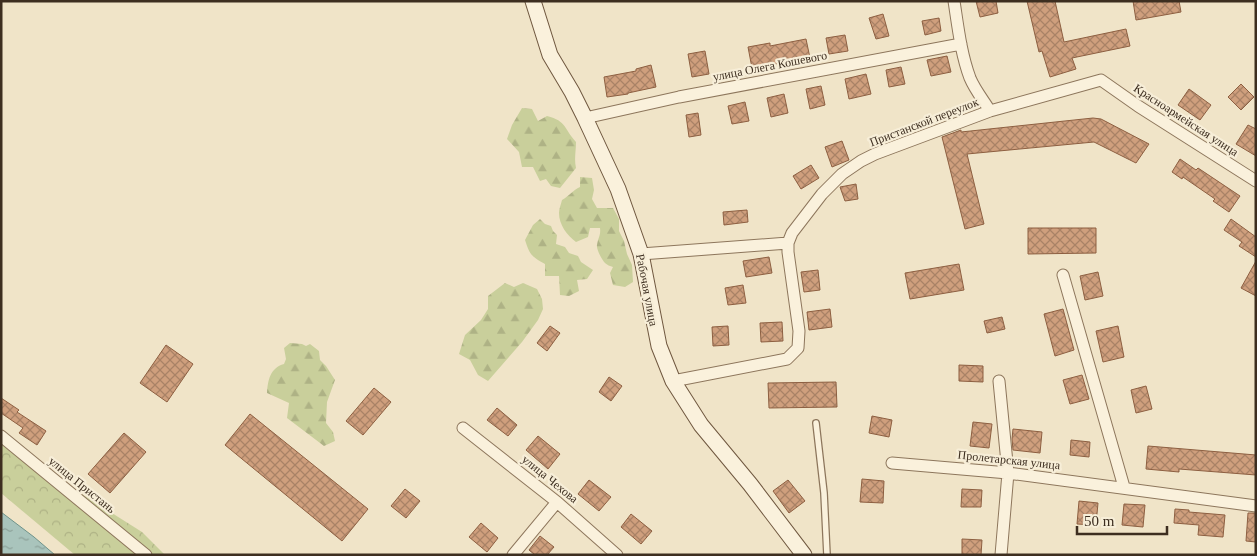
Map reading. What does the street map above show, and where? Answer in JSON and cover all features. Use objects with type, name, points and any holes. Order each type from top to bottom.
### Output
[{"type":"street","name":"Рабочая улица","points":[[532,1],[550,55],[572,92],[618,190],[641,254],[658,346],[673,381],[701,425],[750,484],[804,555]]},
{"type":"street","points":[[954,1],[961,44],[971,80],[990,111]]},
{"type":"street","name":"улица Олега Кошевого","points":[[585,118],[679,97],[961,44]]},
{"type":"street","name":"Пристанской переулок","points":[[788,243],[792,233],[822,194],[842,174],[861,161],[990,111],[1101,80]]},
{"type":"street","name":"Красноармейская улица","points":[[1101,80],[1138,106],[1256,181]]},
{"type":"street","points":[[641,254],[788,243],[799,331],[798,348],[787,359],[673,381]]},
{"type":"street","points":[[1063,275],[1124,487]]},
{"type":"street","points":[[999,380],[1008,473],[1000,555]]},
{"type":"street","name":"улица Чехова","points":[[462,428],[557,502],[617,555]]},
{"type":"street","name":"улица Пристань","points":[[1,436],[146,555]]},
{"type":"street","name":"Пролетарская улица","points":[[892,463],[1008,473],[1256,506]]},
{"type":"street","points":[[513,555],[557,502]]},
{"type":"lane","points":[[816,423],[824,493],[827,555]]},
{"type":"green space","points":[[522,108],[532,109],[538,121],[547,116],[558,120],[576,142],[576,168],[560,188],[551,186],[546,179],[540,181],[533,167],[522,167],[519,152],[507,139],[512,125]]},
{"type":"green space","points":[[580,177],[592,178],[594,190],[592,199],[597,208],[613,208],[619,219],[619,231],[632,265],[633,282],[625,287],[613,285],[610,273],[613,267],[605,263],[598,252],[597,245],[600,228],[590,228],[588,237],[576,242],[562,226],[559,213],[562,200],[580,187]]},
{"type":"green space","points":[[540,219],[545,224],[551,226],[557,235],[556,244],[565,247],[569,253],[578,256],[581,262],[593,270],[587,279],[577,280],[579,291],[569,296],[560,295],[559,276],[545,276],[545,264],[532,255],[525,240],[533,225]]},
{"type":"green space","points":[[505,283],[514,287],[523,283],[537,289],[542,299],[543,309],[538,320],[522,342],[488,381],[478,375],[470,360],[459,354],[465,335],[481,320],[488,309],[488,296]]},
{"type":"green space","points":[[290,343],[306,346],[310,344],[319,351],[320,360],[335,380],[327,402],[326,423],[333,432],[335,441],[324,446],[287,418],[289,403],[267,393],[271,375],[276,368],[284,364],[286,359],[284,348]]},
{"type":"green space","points":[[1,443],[142,532],[165,555],[75,555],[1,493]]},
{"type":"water","points":[[1,512],[34,537],[55,555],[1,555]]},
{"type":"building","points":[[976,1],[996,1],[998,13],[980,17]]},
{"type":"building","points":[[1027,1],[1055,1],[1064,42],[1126,29],[1130,46],[1072,58],[1076,69],[1050,77],[1042,51],[1039,52]]},
{"type":"building","points":[[1133,1],[1179,1],[1181,12],[1136,20]]},
{"type":"building","points":[[883,14],[889,36],[876,39],[869,18]]},
{"type":"building","points":[[939,18],[941,31],[925,35],[922,21]]},
{"type":"building","points":[[845,35],[848,51],[829,54],[826,38]]},
{"type":"building","points":[[806,39],[810,58],[752,68],[748,47],[770,43],[770,46]]},
{"type":"building","points":[[705,51],[709,74],[692,77],[688,54]]},
{"type":"building","points":[[947,56],[951,72],[931,76],[927,60]]},
{"type":"building","points":[[651,65],[656,87],[607,97],[604,77],[636,71],[636,69]]},
{"type":"building","points":[[901,67],[905,84],[889,87],[886,70]]},
{"type":"building","points":[[866,74],[871,94],[849,99],[845,79]]},
{"type":"building","points":[[1241,84],[1254,97],[1241,110],[1228,97]]},
{"type":"building","points":[[821,86],[825,105],[810,109],[806,89]]},
{"type":"building","points":[[1189,89],[1211,105],[1200,120],[1178,105]]},
{"type":"building","points":[[784,94],[788,113],[771,117],[767,98]]},
{"type":"building","points":[[745,102],[749,121],[732,124],[728,106]]},
{"type":"building","points":[[698,113],[701,135],[689,137],[686,115]]},
{"type":"building","points":[[1093,118],[1101,119],[1149,144],[1136,163],[1094,142],[967,154],[984,224],[965,229],[942,137],[961,130],[961,132]]},
{"type":"building","points":[[1248,125],[1256,129],[1256,156],[1236,144]]},
{"type":"building","points":[[842,141],[849,160],[832,167],[825,147]]},
{"type":"building","points":[[1180,159],[1196,170],[1198,168],[1240,196],[1229,212],[1213,201],[1215,199],[1183,177],[1182,179],[1172,172]]},
{"type":"building","points":[[811,165],[819,178],[801,189],[793,176]]},
{"type":"building","points":[[856,184],[858,199],[845,201],[840,187]]},
{"type":"building","points":[[747,210],[748,222],[724,225],[723,212]]},
{"type":"building","points":[[1231,219],[1256,237],[1256,257],[1239,246],[1242,242],[1224,230]]},
{"type":"building","points":[[1028,228],[1096,228],[1096,253],[1028,254]]},
{"type":"building","points":[[769,257],[772,273],[746,277],[743,261]]},
{"type":"building","points":[[1256,261],[1256,296],[1241,288]]},
{"type":"building","points":[[959,264],[964,290],[910,299],[905,273]]},
{"type":"building","points":[[818,270],[820,290],[804,292],[801,272]]},
{"type":"building","points":[[1098,272],[1103,296],[1085,300],[1080,276]]},
{"type":"building","points":[[743,285],[746,303],[728,305],[725,288]]},
{"type":"building","points":[[830,309],[832,327],[809,330],[807,312]]},
{"type":"building","points":[[1063,309],[1074,350],[1055,356],[1044,314]]},
{"type":"building","points":[[1002,317],[1005,329],[987,333],[984,321]]},
{"type":"building","points":[[782,322],[783,341],[761,342],[760,323]]},
{"type":"building","points":[[550,326],[560,333],[547,351],[537,343]]},
{"type":"building","points":[[728,326],[729,345],[713,346],[712,327]]},
{"type":"building","points":[[1118,326],[1124,357],[1103,362],[1096,331]]},
{"type":"building","points":[[166,345],[193,364],[167,402],[140,383]]},
{"type":"building","points":[[959,365],[983,366],[983,382],[959,381]]},
{"type":"building","points":[[1082,375],[1089,399],[1070,404],[1063,380]]},
{"type":"building","points":[[609,377],[622,386],[611,401],[599,392]]},
{"type":"building","points":[[836,382],[837,407],[769,408],[768,383]]},
{"type":"building","points":[[1146,386],[1152,409],[1136,413],[1131,390]]},
{"type":"building","points":[[374,388],[391,402],[363,435],[346,421]]},
{"type":"building","points":[[1,398],[19,410],[17,412],[46,431],[37,445],[19,433],[23,428],[1,413]]},
{"type":"building","points":[[497,408],[517,425],[508,436],[487,420]]},
{"type":"building","points":[[250,414],[368,509],[342,541],[225,445]]},
{"type":"building","points":[[872,416],[892,420],[889,437],[869,433]]},
{"type":"building","points":[[973,422],[992,424],[989,448],[970,446]]},
{"type":"building","points":[[1013,429],[1042,432],[1040,453],[1013,450]]},
{"type":"building","points":[[124,433],[146,452],[110,493],[88,474]]},
{"type":"building","points":[[538,436],[560,454],[548,469],[526,450]]},
{"type":"building","points":[[1071,440],[1090,442],[1089,457],[1070,455]]},
{"type":"building","points":[[1148,446],[1256,455],[1256,475],[1179,469],[1179,472],[1146,469]]},
{"type":"building","points":[[862,479],[884,481],[883,503],[860,502]]},
{"type":"building","points":[[589,480],[611,497],[599,511],[578,494]]},
{"type":"building","points":[[788,480],[805,501],[789,513],[773,491]]},
{"type":"building","points":[[405,489],[420,501],[406,518],[391,506]]},
{"type":"building","points":[[962,489],[982,490],[981,507],[961,507]]},
{"type":"building","points":[[1079,501],[1098,503],[1096,525],[1077,524]]},
{"type":"building","points":[[1124,504],[1145,505],[1143,527],[1122,525]]},
{"type":"building","points":[[1175,509],[1225,515],[1223,537],[1198,535],[1199,525],[1174,523]]},
{"type":"building","points":[[1248,513],[1256,513],[1256,542],[1246,541]]},
{"type":"building","points":[[631,514],[652,531],[641,544],[621,527]]},
{"type":"building","points":[[481,523],[498,538],[487,552],[469,537]]},
{"type":"building","points":[[540,536],[554,547],[547,555],[535,555],[529,550]]},
{"type":"building","points":[[962,539],[982,540],[981,555],[962,555]]}]
